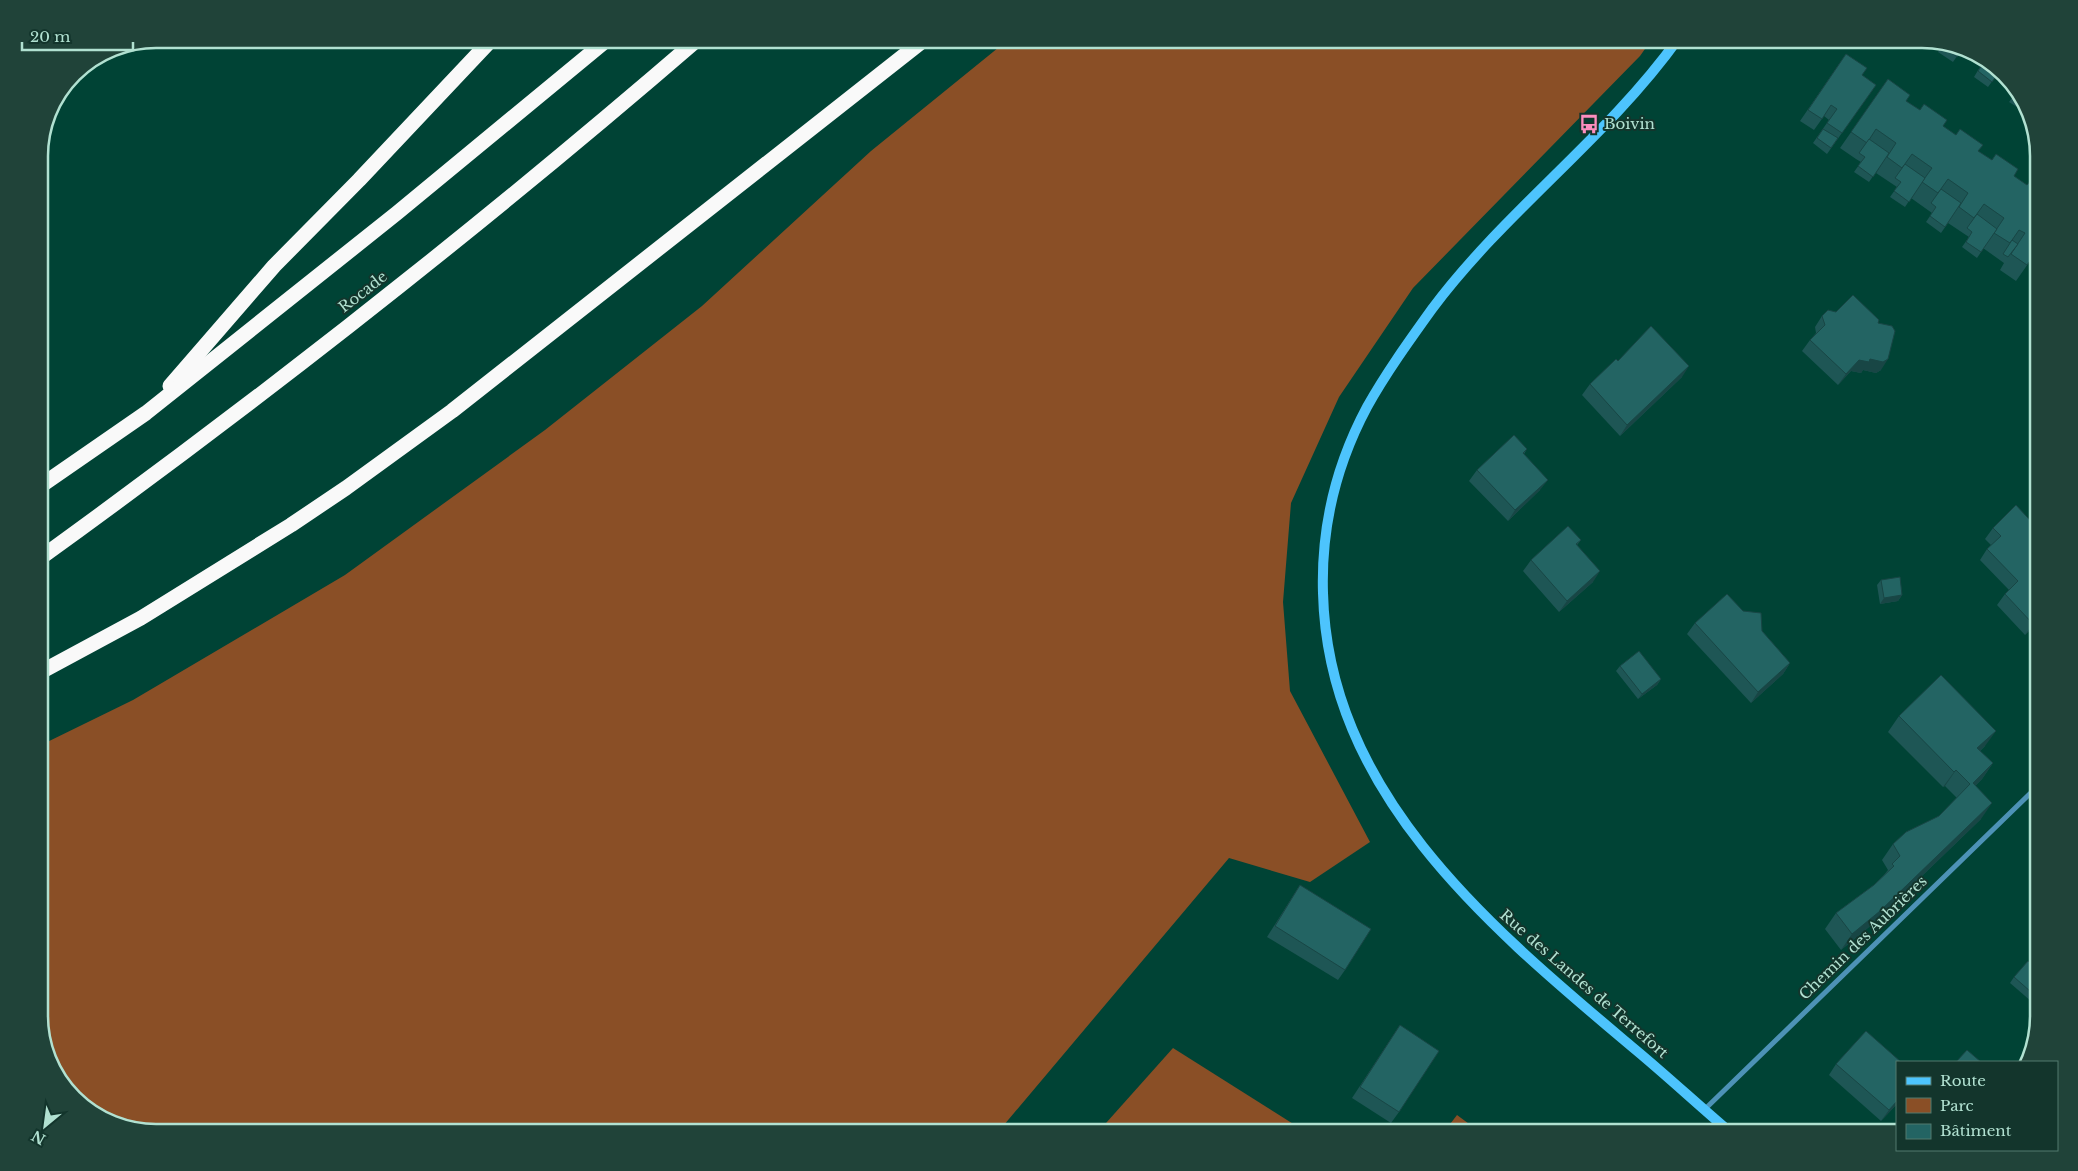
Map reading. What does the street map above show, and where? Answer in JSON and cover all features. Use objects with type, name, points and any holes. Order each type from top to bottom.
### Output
[{"type":"highway","points":[[146,413],[274,266],[359,180],[484,48]]},
{"type":"highway","points":[[48,481],[146,413],[390,219],[597,48]]},
{"type":"highway","name":"Rocade","points":[[48,553],[146,482],[314,353],[563,153],[687,48]]},
{"type":"highway","points":[[48,668],[141,618],[346,488],[452,411],[914,48]]},
{"type":"street","name":"Rue des Landes de Terrefort","points":[[1671,48],[1619,110],[1476,258],[1433,308],[1393,365],[1366,409],[1345,457],[1331,501],[1324,538],[1323,584],[1327,647],[1339,695],[1353,734],[1377,780],[1414,835],[1447,876],[1509,940],[1721,1124]]},
{"type":"street","name":"Chemin des Aubrières","points":[[1704,1110],[2030,794]]},
{"type":"green space","points":[[998,48],[1646,48],[1640,56],[1413,288],[1339,397],[1291,503],[1283,602],[1290,691],[1370,842],[1310,882],[1229,858],[1005,1124],[155,1124],[127,1120],[114,1115],[101,1109],[79,1092],[66,1076],[53,1050],[48,1023],[48,742],[133,700],[345,575],[545,430],[702,306],[871,151]]},
{"type":"green space","points":[[1173,1048],[1293,1124],[1105,1124]]},
{"type":"green space","points":[[1457,1115],[1469,1124],[1450,1124]]},
{"type":"building","points":[[1948,50],[1959,54],[1957,57]]},
{"type":"building","points":[[1846,54],[1867,68],[1862,75],[1876,85],[1842,133],[1827,123],[1837,109],[1831,105],[1822,119],[1808,110]]},
{"type":"building","points":[[1982,65],[1996,76],[1992,82],[1978,71]]},
{"type":"building","points":[[1888,79],[1910,95],[1906,101],[1920,110],[1924,104],[1947,120],[1943,126],[1956,135],[1960,129],[1983,145],[1978,151],[1992,160],[1996,154],[2018,169],[2014,176],[2027,185],[2030,181],[2030,261],[2027,265],[2011,254],[2025,233],[2019,230],[2010,243],[1994,233],[2004,218],[1984,204],[1974,218],[1959,207],[1968,193],[1948,179],[1938,193],[1922,182],[1932,168],[1912,154],[1902,168],[1887,157],[1896,143],[1876,129],[1867,143],[1851,132]]},
{"type":"building","points":[[1823,129],[1838,138],[1831,148],[1817,138]]},
{"type":"building","points":[[1869,139],[1889,153],[1873,177],[1858,166],[1865,157],[1859,153]]},
{"type":"building","points":[[1905,164],[1925,178],[1909,202],[1894,191],[1901,182],[1895,178]]},
{"type":"building","points":[[1941,189],[1961,203],[1945,227],[1930,216],[1936,207],[1931,203]]},
{"type":"building","points":[[1977,214],[1997,229],[1981,252],[1966,242],[1972,232],[1967,228]]},
{"type":"building","points":[[2012,240],[2018,244],[2008,257],[2003,254]]},
{"type":"building","points":[[1853,295],[1879,320],[1878,323],[1892,326],[1895,331],[1888,359],[1883,362],[1870,359],[1869,362],[1859,360],[1846,374],[1810,340],[1825,325],[1822,316],[1828,310],[1836,312]]},
{"type":"building","points":[[1651,326],[1689,366],[1627,425],[1590,384],[1616,359],[1618,361]]},
{"type":"building","points":[[1514,435],[1527,449],[1523,453],[1548,480],[1515,510],[1477,470]]},
{"type":"building","points":[[2016,505],[2030,520],[2030,621],[2005,594],[2018,581],[1987,549],[2001,536],[1993,528]]},
{"type":"building","points":[[1568,526],[1581,540],[1576,544],[1600,571],[1567,601],[1531,560]]},
{"type":"building","points":[[1900,577],[1902,595],[1884,598],[1881,580]]},
{"type":"building","points":[[1727,594],[1743,611],[1761,613],[1762,631],[1790,663],[1758,692],[1695,623]]},
{"type":"building","points":[[1639,651],[1661,679],[1642,694],[1620,666]]},
{"type":"building","points":[[1941,675],[1996,731],[1977,748],[1993,763],[1973,783],[1992,803],[1880,911],[1852,934],[1836,913],[1874,885],[1894,866],[1892,864],[1900,856],[1893,844],[1906,832],[1939,816],[1970,784],[1956,770],[1954,772],[1899,716]]},
{"type":"building","points":[[1300,885],[1371,929],[1345,970],[1275,926]]},
{"type":"building","points":[[2028,961],[2030,963],[2030,991],[2014,977]]},
{"type":"building","points":[[1400,1025],[1439,1051],[1399,1112],[1360,1087]]},
{"type":"building","points":[[1866,1031],[1900,1061],[1896,1061],[1896,1102],[1889,1110],[1836,1064]]},
{"type":"building","points":[[1967,1050],[1980,1061],[1957,1061]]},
{"type":"place","name":"Boivin","points":[[1589,124]]}]
